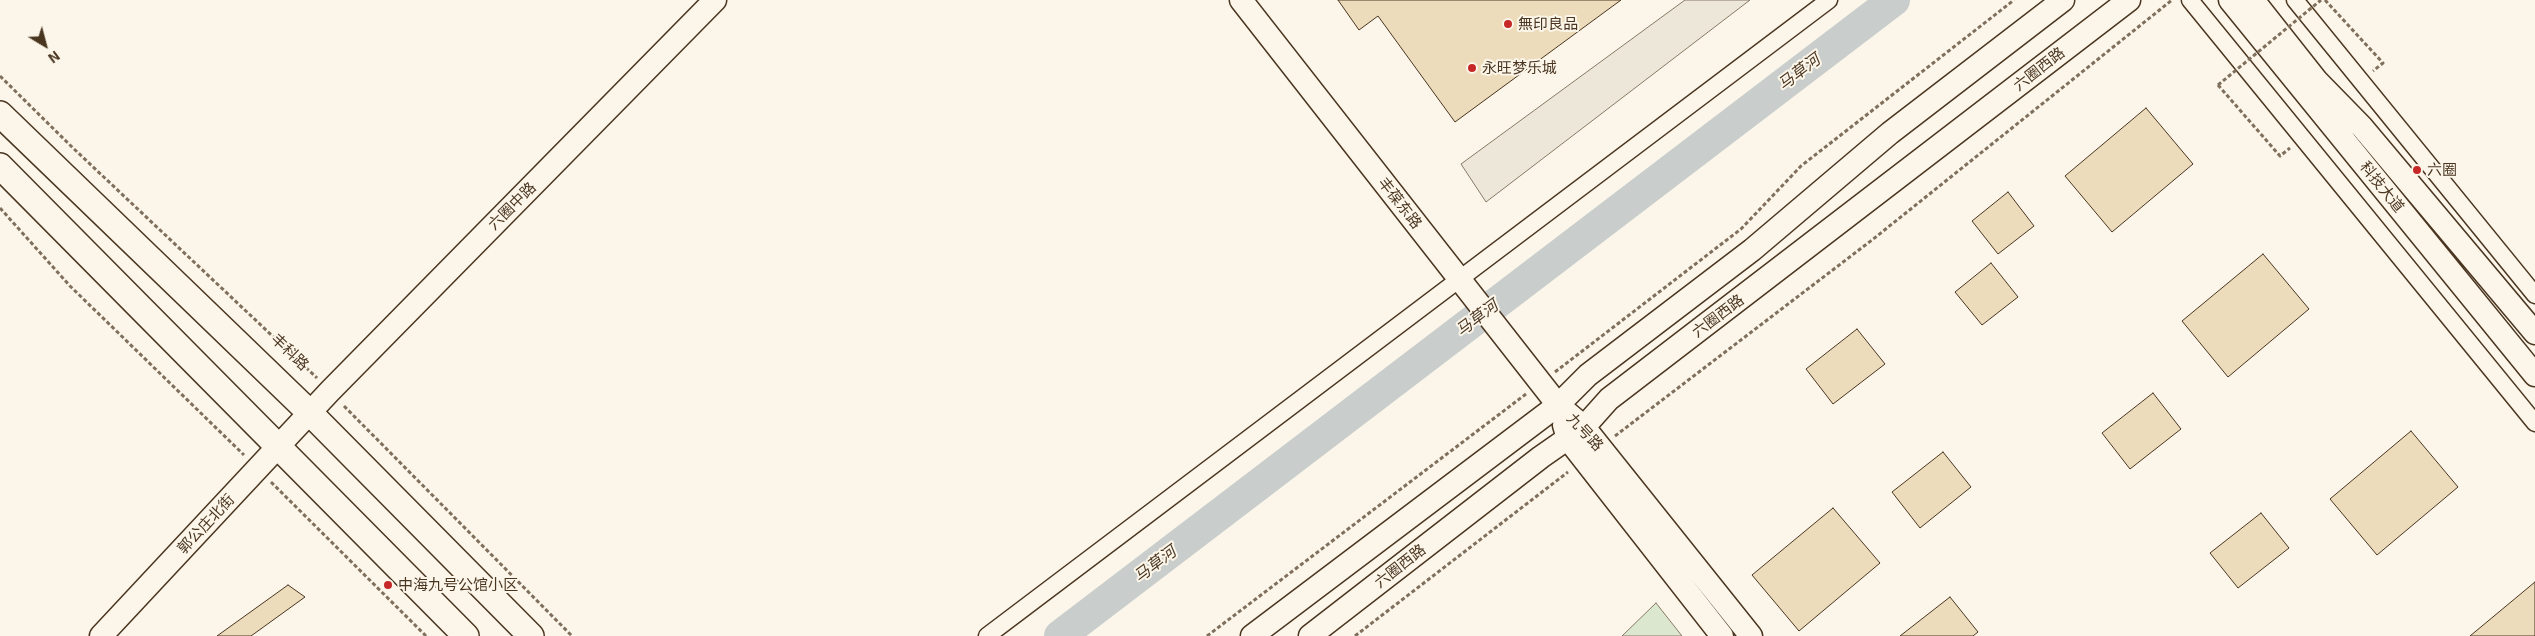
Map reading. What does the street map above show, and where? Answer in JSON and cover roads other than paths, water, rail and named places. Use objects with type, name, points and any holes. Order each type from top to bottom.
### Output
[{"type":"main road","name":"六圈中路","points":[[310,413],[716,0]]},
{"type":"main road","name":"丰葆东路","points":[[1241,0],[1558,405]]},
{"type":"main road","points":[[1252,636],[1558,405],[1588,375],[1752,250],[1890,133],[2063,0]]},
{"type":"main road","name":"六圈西路","points":[[1310,636],[1541,457],[1576,433],[1609,399],[2129,0]]},
{"type":"main road","name":"科技大道","points":[[2230,0],[2535,375]]},
{"type":"main road","name":"科技大道","points":[[2253,0],[2317,81],[2362,128],[2535,333]]},
{"type":"main road","name":"丰科路","points":[[0,114],[310,413],[531,636]]},
{"type":"main road","points":[[0,166],[466,636]]},
{"type":"main road","name":"九号路","points":[[1558,405],[1592,453],[1750,636]]},
{"type":"main road","name":"郭公庄北街","points":[[101,636],[310,413]]},
{"type":"main road","name":"九号路","points":[[1592,453],[1722,636]]},
{"type":"street","points":[[987,636],[1463,283],[1829,0]]},
{"type":"street","points":[[2190,0],[2535,423]]},
{"type":"street","points":[[2295,0],[2535,295]]},
{"type":"waterway","name":"马草河","points":[[1060,636],[1894,0]]},
{"type":"place","name":"無印良品","points":[[1508,24]]},
{"type":"place","name":"永旺梦乐城","points":[[1472,68]]},
{"type":"place","name":"六圈","points":[[2417,170]]},
{"type":"place","name":"中海九号公馆小区","points":[[388,585]]}]
